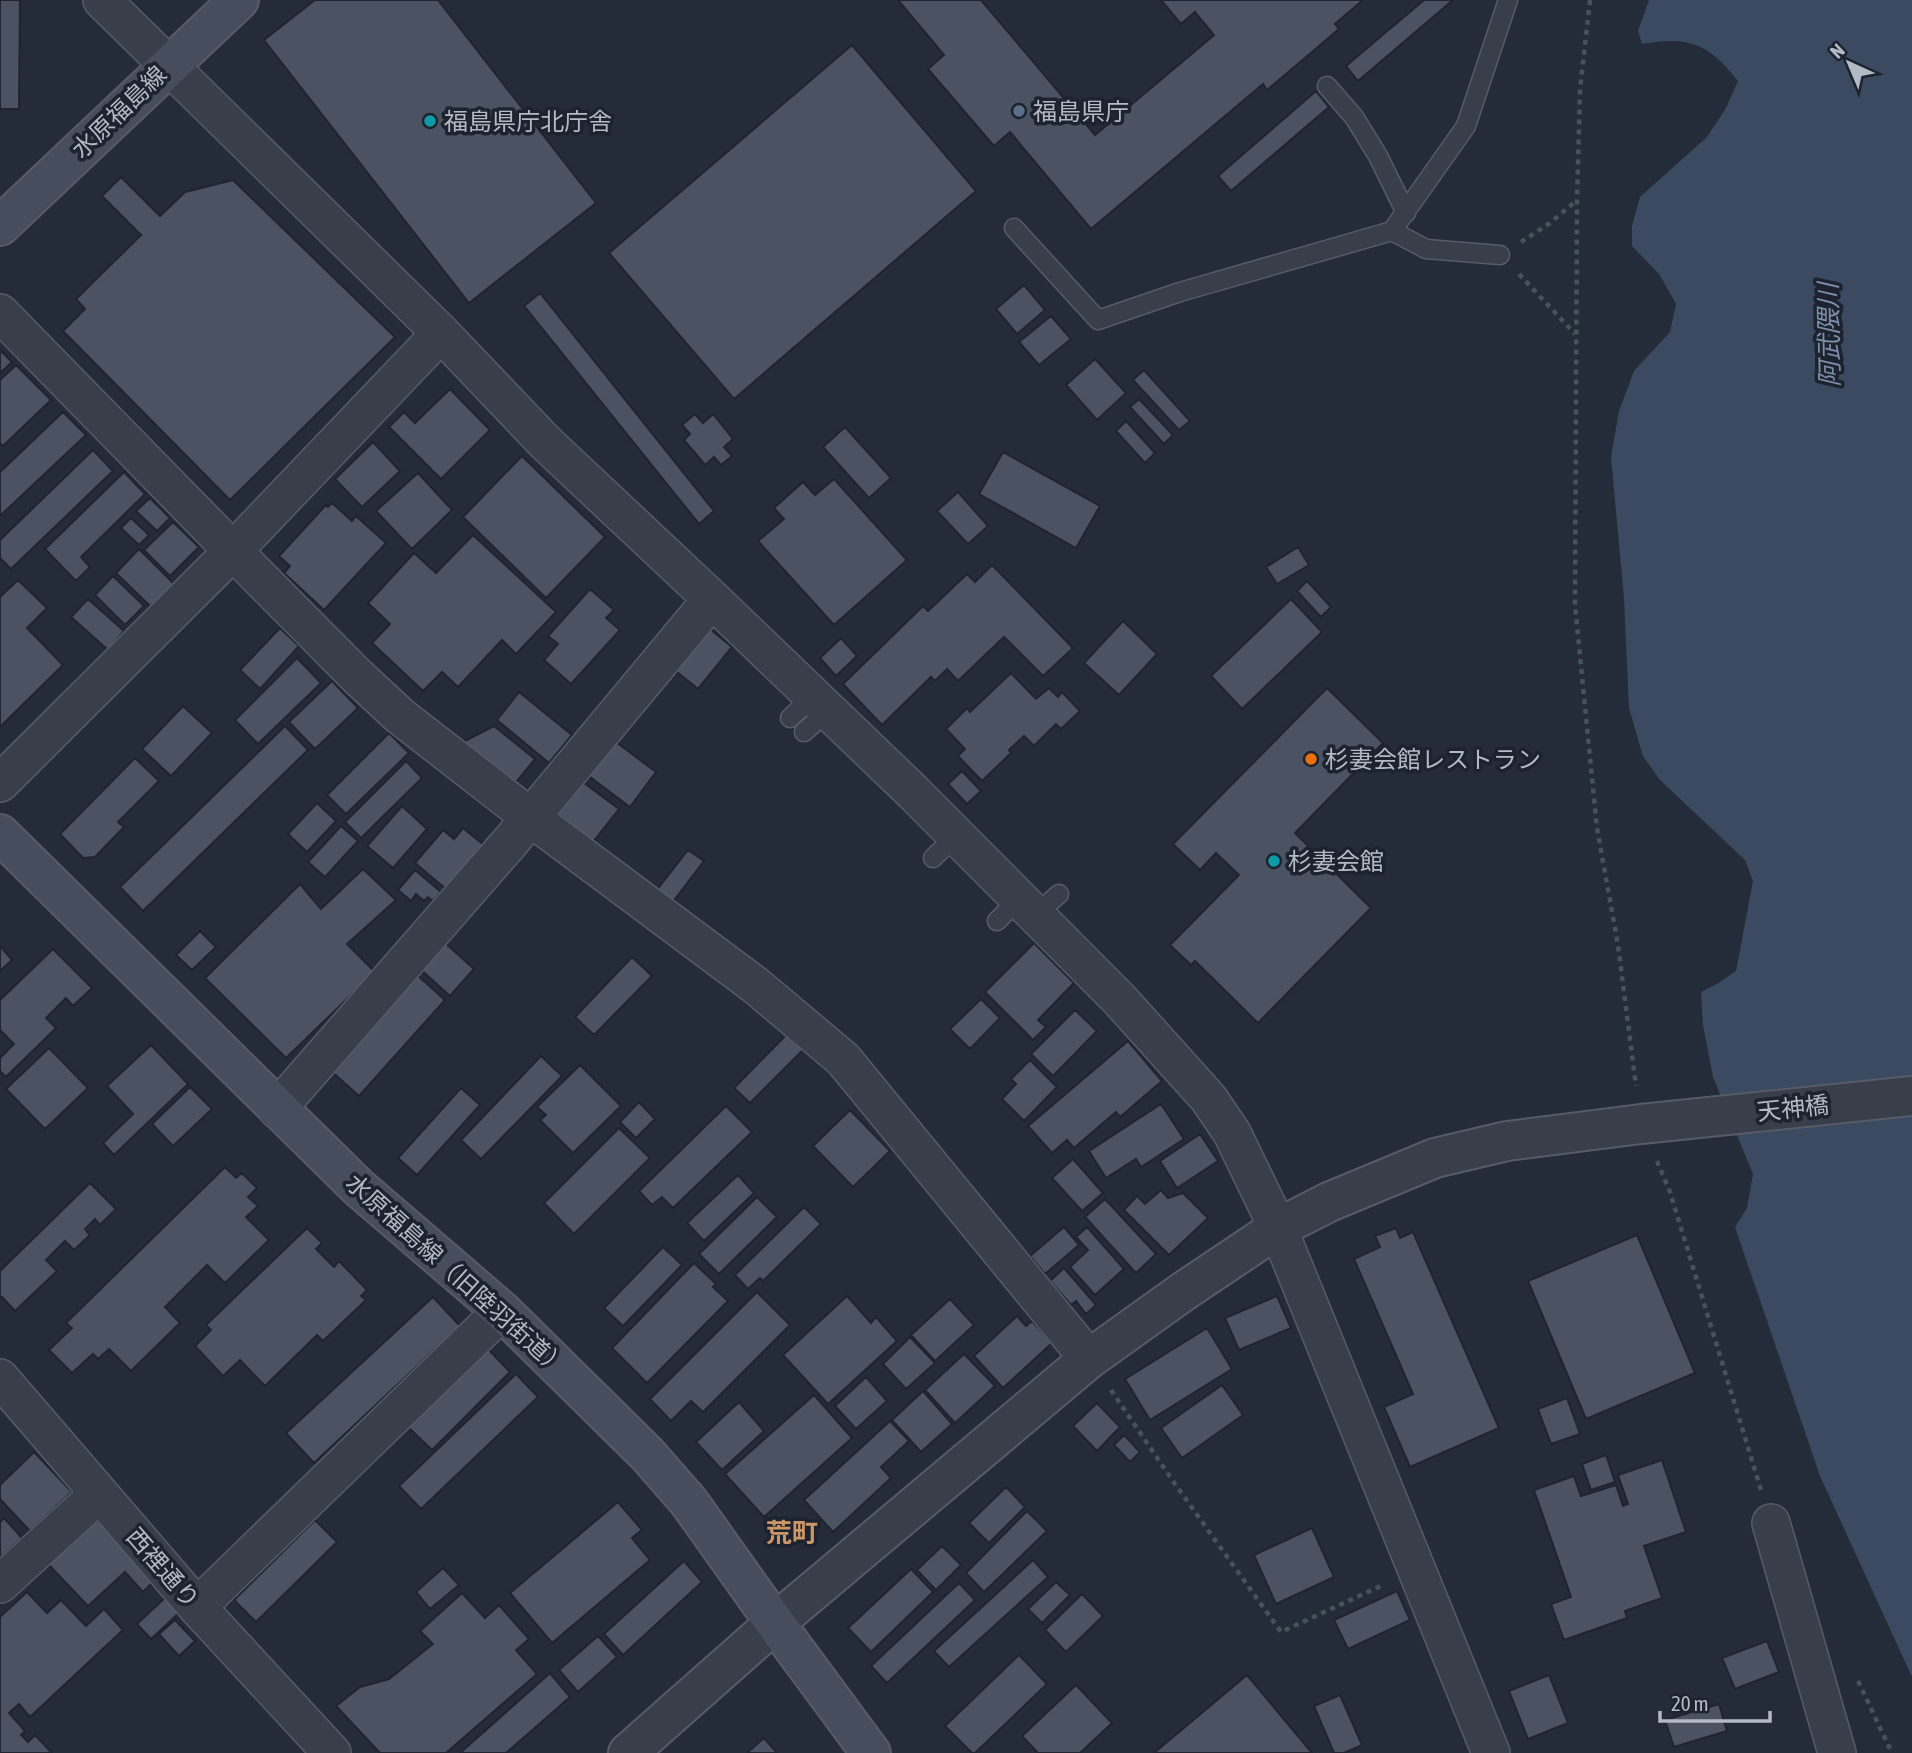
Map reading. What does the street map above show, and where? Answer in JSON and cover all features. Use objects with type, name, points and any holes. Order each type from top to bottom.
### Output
[{"type":"main road","name":"水原福島線","points":[[0,226],[239,0]]},
{"type":"main road","name":"水原福島線（旧陸羽街道）","points":[[0,834],[358,1187],[502,1311],[646,1454],[689,1502],[871,1753]]},
{"type":"street","points":[[102,0],[441,333],[546,443],[712,599],[809,714],[945,848],[1028,907],[1120,1000],[1209,1099],[1232,1133],[1278,1228],[1491,1753]]},
{"type":"street","points":[[0,313],[357,676],[400,716],[755,985],[843,1059],[1089,1359]]},
{"type":"street","points":[[0,783],[233,551],[441,333]]},
{"type":"street","points":[[277,1109],[530,817],[712,599]]},
{"type":"street","name":"天神橋","points":[[628,1753],[775,1623],[1089,1359],[1278,1228],[1360,1187],[1435,1158],[1507,1141],[1912,1096]]},
{"type":"street","points":[[197,1607],[502,1311]]},
{"type":"street","name":"西裡通り","points":[[0,1378],[197,1607],[332,1753]]},
{"type":"street","points":[[0,1584],[99,1494]]},
{"type":"street","points":[[1771,1523],[1837,1753]]},
{"type":"lane","points":[[1014,228],[1098,320],[1180,292],[1392,231],[1466,126],[1508,0]]},
{"type":"lane","points":[[1327,86],[1360,126],[1406,213]]},
{"type":"lane","points":[[1392,231],[1426,249],[1500,255]]},
{"type":"path","points":[[1590,0],[1580,90],[1577,201],[1575,605],[1597,828],[1618,945],[1658,1123],[1670,1192],[1771,1523]]},
{"type":"path","points":[[1575,335],[1500,255],[1550,223],[1577,201]]},
{"type":"path","points":[[1089,1359],[1281,1632],[1416,1570]]},
{"type":"path","points":[[1857,1680],[1892,1753]]},
{"type":"water","name":"阿武隈川","points":[[1649,0],[1912,0],[1912,1677],[1820,1476],[1735,1227],[1747,1208],[1753,1174],[1713,1077],[1703,1025],[1701,992],[1736,971],[1753,881],[1745,860],[1660,780],[1643,756],[1629,708],[1624,598],[1611,457],[1619,411],[1634,371],[1670,332],[1676,304],[1659,274],[1632,246],[1632,226],[1640,197],[1707,137],[1726,108],[1738,81],[1717,58],[1696,45],[1673,41],[1642,44],[1638,31]]},
{"type":"building","points":[[0,0],[20,0],[19,109],[0,109]]},
{"type":"building","name":"福島県庁北庁舎","points":[[315,0],[438,0],[596,203],[469,303],[264,40]]},
{"type":"building","name":"福島県庁","points":[[898,0],[981,0],[1095,135],[1214,35],[1195,12],[1181,24],[1161,0],[1363,0],[1335,24],[1339,29],[1267,90],[1263,84],[1091,229],[1010,132],[994,146],[928,69],[944,55]]},
{"type":"building","points":[[1424,0],[1453,0],[1358,81],[1346,66]]},
{"type":"building","points":[[852,45],[976,191],[734,399],[609,253]]},
{"type":"building","points":[[1316,91],[1329,107],[1231,191],[1218,176]]},
{"type":"building","points":[[121,177],[160,216],[185,192],[233,180],[395,337],[230,500],[63,331],[85,309],[76,299],[141,235],[102,196]]},
{"type":"building","points":[[1024,285],[1045,310],[1017,334],[996,309]]},
{"type":"building","points":[[540,293],[714,511],[699,524],[524,306]]},
{"type":"building","points":[[1051,316],[1071,339],[1039,365],[1019,342]]},
{"type":"building","points":[[0,350],[12,362],[0,373]]},
{"type":"building","points":[[1095,359],[1126,393],[1097,420],[1066,385]]},
{"type":"building","points":[[16,365],[51,400],[3,446],[0,443],[0,380]]},
{"type":"building","points":[[1144,370],[1190,421],[1179,430],[1133,380]]},
{"type":"building","points":[[450,389],[490,430],[441,479],[389,427],[404,412],[415,423]]},
{"type":"building","points":[[1139,399],[1173,435],[1164,444],[1130,407]]},
{"type":"building","points":[[63,412],[86,435],[0,516],[0,472]]},
{"type":"building","points":[[695,414],[703,423],[713,414],[733,439],[724,447],[732,456],[721,465],[714,457],[705,465],[684,440],[690,434],[682,425]]},
{"type":"building","points":[[1126,421],[1155,453],[1145,463],[1116,431]]},
{"type":"building","points":[[845,427],[891,478],[869,498],[823,447]]},
{"type":"building","points":[[373,442],[400,471],[362,507],[335,479]]},
{"type":"building","points":[[93,450],[113,471],[11,569],[0,558],[0,540]]},
{"type":"building","points":[[1003,452],[1100,506],[1076,548],[979,494]]},
{"type":"building","points":[[522,456],[605,537],[546,598],[463,517]]},
{"type":"building","points":[[124,472],[145,494],[81,557],[90,567],[76,581],[45,549]]},
{"type":"building","points":[[418,473],[452,510],[412,549],[376,511]]},
{"type":"building","points":[[834,479],[907,560],[834,625],[758,541],[784,519],[774,508],[803,482],[815,495]]},
{"type":"building","points":[[958,492],[988,526],[968,544],[937,511]]},
{"type":"building","points":[[150,498],[170,518],[157,531],[136,511]]},
{"type":"building","points":[[332,503],[352,521],[356,516],[386,543],[324,610],[284,573],[290,566],[279,556],[326,505],[328,507]]},
{"type":"building","points":[[131,518],[149,535],[139,545],[121,528]]},
{"type":"building","points":[[173,522],[199,547],[170,576],[144,550]]},
{"type":"building","points":[[473,535],[556,612],[516,654],[502,640],[458,687],[442,672],[423,691],[372,643],[390,624],[368,603],[414,553],[436,573]]},
{"type":"building","points":[[1298,547],[1309,565],[1277,584],[1266,567]]},
{"type":"building","points":[[139,549],[174,584],[151,607],[116,573]]},
{"type":"building","points":[[992,565],[1073,648],[1043,676],[1004,637],[958,681],[947,669],[935,681],[931,677],[882,725],[843,684],[923,606],[928,611],[967,574],[975,582]]},
{"type":"building","points":[[113,576],[144,606],[125,625],[95,595]]},
{"type":"building","points":[[18,580],[47,608],[27,628],[63,665],[0,727],[0,597]]},
{"type":"building","points":[[1307,581],[1331,607],[1321,617],[1297,591]]},
{"type":"building","points":[[590,589],[614,610],[606,618],[620,630],[571,684],[544,660],[558,644],[548,636]]},
{"type":"building","points":[[88,599],[124,631],[108,650],[71,617]]},
{"type":"building","points":[[1291,599],[1322,632],[1242,709],[1211,676]]},
{"type":"building","points":[[1123,621],[1157,654],[1119,695],[1084,663]]},
{"type":"building","points":[[705,625],[732,647],[698,689],[672,668]]},
{"type":"building","points":[[280,628],[299,646],[260,689],[240,670]]},
{"type":"building","points":[[841,638],[857,656],[836,676],[820,658]]},
{"type":"building","points":[[297,658],[321,683],[258,744],[235,720]]},
{"type":"building","points":[[1011,673],[1036,699],[1049,688],[1058,697],[1062,692],[1080,711],[1061,729],[1056,724],[1034,746],[1024,736],[982,781],[958,756],[965,749],[946,729],[967,708],[970,712]]},
{"type":"building","points":[[332,681],[358,708],[315,749],[289,722]]},
{"type":"building","name":"杉妻会館","points":[[1327,688],[1383,743],[1295,833],[1371,908],[1258,1023],[1195,961],[1191,965],[1170,945],[1239,875],[1216,853],[1200,870],[1173,844]]},
{"type":"building","points":[[519,692],[572,735],[549,763],[497,720]]},
{"type":"building","points":[[183,706],[212,733],[171,776],[142,749]]},
{"type":"building","points":[[285,726],[308,750],[143,911],[120,887]]},
{"type":"building","points":[[494,726],[535,759],[513,786],[461,743]]},
{"type":"building","points":[[389,733],[409,753],[346,814],[327,795]]},
{"type":"building","points":[[612,739],[656,772],[630,807],[586,774]]},
{"type":"building","points":[[135,758],[159,781],[118,822],[124,827],[95,857],[83,858],[60,834]]},
{"type":"building","points":[[406,761],[422,778],[361,838],[345,822]]},
{"type":"building","points":[[962,771],[981,791],[967,804],[948,784]]},
{"type":"building","points":[[580,780],[619,809],[593,842],[555,812]]},
{"type":"building","points":[[317,803],[336,821],[307,852],[288,834]]},
{"type":"building","points":[[402,806],[427,829],[393,868],[367,846]]},
{"type":"building","points":[[341,826],[358,841],[325,877],[308,862]]},
{"type":"building","points":[[463,828],[485,846],[447,890],[415,863],[443,830],[454,839]]},
{"type":"building","points":[[688,850],[704,861],[672,903],[656,891]]},
{"type":"building","points":[[363,869],[396,900],[347,944],[375,972],[286,1058],[205,978],[300,884],[321,909]]},
{"type":"building","points":[[415,870],[441,892],[433,901],[428,897],[424,901],[416,894],[411,901],[398,890]]},
{"type":"building","points":[[200,931],[216,947],[192,970],[176,955]]},
{"type":"building","points":[[444,942],[474,969],[450,996],[420,969]]},
{"type":"building","points":[[1034,943],[1074,983],[1038,1020],[1046,1027],[1033,1040],[985,992]]},
{"type":"building","points":[[0,946],[12,960],[0,971]]},
{"type":"building","points":[[53,949],[92,988],[73,1006],[66,998],[46,1018],[56,1028],[6,1077],[0,1071],[0,1058],[14,1044],[0,1030],[0,1000]]},
{"type":"building","points":[[632,957],[652,976],[594,1035],[575,1017]]},
{"type":"building","points":[[416,974],[445,1000],[359,1096],[330,1070]]},
{"type":"building","points":[[981,999],[1000,1018],[970,1049],[950,1029]]},
{"type":"building","points":[[1075,1010],[1097,1031],[1053,1076],[1031,1054]]},
{"type":"building","points":[[787,1034],[803,1050],[750,1103],[734,1088]]},
{"type":"building","points":[[1128,1041],[1162,1081],[1120,1117],[1116,1112],[1074,1148],[1067,1140],[1052,1153],[1028,1126]]},
{"type":"building","points":[[151,1045],[188,1084],[114,1155],[103,1143],[133,1114],[107,1086]]},
{"type":"building","points":[[49,1048],[88,1088],[45,1129],[6,1089]]},
{"type":"building","points":[[541,1056],[562,1076],[481,1159],[461,1140]]},
{"type":"building","points":[[1030,1060],[1057,1087],[1024,1121],[1002,1099],[1016,1084],[1011,1079]]},
{"type":"building","points":[[580,1065],[621,1106],[573,1153],[540,1120],[546,1115],[537,1107]]},
{"type":"building","points":[[190,1087],[212,1109],[173,1146],[152,1124]]},
{"type":"building","points":[[461,1088],[480,1105],[417,1175],[398,1158]]},
{"type":"building","points":[[639,1102],[655,1119],[636,1138],[620,1122]]},
{"type":"building","points":[[1161,1104],[1184,1139],[1141,1167],[1136,1159],[1106,1178],[1089,1151]]},
{"type":"building","points":[[726,1106],[752,1132],[673,1208],[662,1197],[652,1205],[639,1191]]},
{"type":"building","points":[[850,1110],[890,1151],[853,1187],[813,1146]]},
{"type":"building","points":[[619,1128],[650,1158],[574,1234],[544,1203]]},
{"type":"building","points":[[1200,1134],[1218,1161],[1177,1188],[1160,1161]]},
{"type":"building","points":[[1073,1159],[1103,1193],[1082,1211],[1052,1178]]},
{"type":"building","points":[[225,1167],[236,1178],[242,1173],[257,1188],[248,1197],[258,1206],[246,1217],[269,1240],[225,1283],[207,1265],[165,1307],[180,1323],[131,1371],[109,1349],[98,1359],[93,1354],[72,1373],[49,1350],[72,1328],[66,1323]]},
{"type":"building","points":[[738,1175],[754,1193],[704,1241],[687,1223]]},
{"type":"building","points":[[90,1183],[116,1209],[100,1225],[95,1219],[85,1229],[90,1235],[74,1250],[65,1241],[46,1260],[57,1271],[15,1311],[2,1297],[0,1299],[0,1271]]},
{"type":"building","points":[[1161,1190],[1168,1198],[1183,1193],[1208,1218],[1169,1255],[1124,1210],[1137,1196],[1145,1204]]},
{"type":"building","points":[[757,1197],[777,1217],[719,1274],[699,1254]]},
{"type":"building","points":[[1105,1199],[1156,1254],[1136,1273],[1085,1217]]},
{"type":"building","points":[[804,1207],[821,1224],[763,1281],[760,1278],[748,1289],[735,1275]]},
{"type":"building","points":[[1064,1227],[1079,1245],[1045,1274],[1030,1256]]},
{"type":"building","points":[[1087,1227],[1124,1269],[1095,1295],[1070,1267],[1088,1250],[1076,1237]]},
{"type":"building","points":[[307,1228],[322,1243],[316,1249],[334,1267],[339,1261],[367,1290],[361,1296],[366,1300],[323,1341],[317,1335],[265,1386],[240,1360],[223,1376],[195,1346],[211,1330],[206,1325]]},
{"type":"building","points":[[1396,1228],[1400,1238],[1413,1232],[1499,1428],[1410,1467],[1384,1407],[1413,1394],[1354,1259],[1380,1247],[1375,1236]]},
{"type":"building","points":[[1637,1235],[1695,1373],[1586,1419],[1528,1281]]},
{"type":"building","points":[[663,1247],[682,1265],[623,1326],[604,1308]]},
{"type":"building","points":[[694,1263],[716,1284],[713,1287],[728,1301],[647,1383],[612,1348]]},
{"type":"building","points":[[1064,1268],[1096,1305],[1086,1314],[1076,1301],[1071,1305],[1050,1281]]},
{"type":"building","points":[[757,1292],[790,1325],[703,1412],[691,1401],[671,1421],[650,1399]]},
{"type":"building","points":[[847,1296],[871,1323],[876,1317],[897,1341],[828,1404],[783,1355]]},
{"type":"building","points":[[1277,1296],[1291,1328],[1239,1350],[1225,1318]]},
{"type":"building","points":[[433,1297],[460,1326],[314,1463],[286,1433]]},
{"type":"building","points":[[950,1299],[974,1325],[935,1361],[911,1335]]},
{"type":"building","points":[[1017,1316],[1026,1326],[1032,1321],[1052,1343],[1003,1388],[974,1356]]},
{"type":"building","points":[[1207,1328],[1232,1369],[1150,1420],[1125,1379]]},
{"type":"building","points":[[910,1337],[935,1363],[906,1389],[883,1364]]},
{"type":"building","points":[[487,1348],[510,1372],[432,1450],[408,1427]]},
{"type":"building","points":[[964,1354],[995,1386],[955,1423],[925,1390]]},
{"type":"building","points":[[516,1374],[538,1397],[421,1509],[399,1486]]},
{"type":"building","points":[[866,1377],[887,1401],[856,1429],[835,1406]]},
{"type":"building","points":[[1222,1385],[1243,1415],[1182,1458],[1161,1428]]},
{"type":"building","points":[[923,1391],[952,1424],[921,1452],[892,1420]]},
{"type":"building","points":[[814,1395],[852,1438],[764,1517],[725,1474]]},
{"type":"building","points":[[1567,1398],[1580,1434],[1551,1444],[1538,1409]]},
{"type":"building","points":[[739,1402],[764,1431],[722,1470],[696,1442]]},
{"type":"building","points":[[1097,1403],[1120,1427],[1097,1451],[1073,1426]]},
{"type":"building","points":[[890,1421],[909,1441],[881,1467],[891,1478],[833,1532],[804,1500]]},
{"type":"building","points":[[1124,1435],[1140,1452],[1130,1462],[1114,1445]]},
{"type":"building","points":[[34,1452],[72,1492],[30,1531],[0,1499],[0,1485]]},
{"type":"building","points":[[1606,1455],[1615,1482],[1591,1490],[1582,1464]]},
{"type":"building","points":[[1662,1460],[1686,1532],[1644,1546],[1662,1598],[1625,1611],[1627,1618],[1564,1640],[1551,1604],[1571,1597],[1534,1490],[1574,1476],[1581,1496],[1616,1485],[1623,1506],[1628,1504],[1618,1475]]},
{"type":"building","points":[[1006,1487],[1025,1507],[989,1543],[969,1523]]},
{"type":"building","points":[[618,1502],[642,1530],[632,1538],[650,1560],[552,1643],[510,1593]]},
{"type":"building","points":[[1027,1511],[1047,1531],[984,1592],[966,1573]]},
{"type":"building","points":[[4,1518],[22,1538],[0,1558],[0,1522]]},
{"type":"building","points":[[315,1520],[337,1542],[256,1622],[234,1600]]},
{"type":"building","points":[[108,1521],[159,1576],[143,1592],[125,1572],[88,1606],[48,1564],[93,1522]]},
{"type":"building","points":[[1312,1528],[1334,1577],[1276,1604],[1254,1555]]},
{"type":"building","points":[[942,1546],[961,1565],[936,1590],[917,1570]]},
{"type":"building","points":[[1033,1560],[1048,1577],[949,1667],[934,1651]]},
{"type":"building","points":[[684,1561],[702,1582],[623,1655],[604,1634]]},
{"type":"building","points":[[443,1568],[459,1585],[430,1609],[416,1592]]},
{"type":"building","points":[[911,1569],[933,1592],[871,1652],[848,1628]]},
{"type":"building","points":[[1056,1582],[1070,1595],[1042,1623],[1028,1609]]},
{"type":"building","points":[[959,1583],[975,1600],[887,1683],[871,1666]]},
{"type":"building","points":[[1397,1591],[1410,1620],[1348,1649],[1334,1620]]},
{"type":"building","points":[[27,1592],[47,1613],[61,1600],[86,1626],[104,1609],[123,1630],[30,1717],[19,1704],[9,1713],[25,1731],[21,1735],[28,1742],[35,1735],[52,1753],[0,1753],[0,1617]]},
{"type":"building","points":[[462,1593],[485,1618],[499,1605],[529,1639],[516,1650],[537,1674],[446,1753],[380,1753],[336,1706],[360,1687],[389,1679],[433,1644],[420,1631]]},
{"type":"building","points":[[1082,1594],[1103,1616],[1066,1652],[1045,1630]]},
{"type":"building","points":[[167,1596],[181,1611],[151,1639],[137,1624]]},
{"type":"building","points":[[175,1620],[195,1641],[179,1656],[159,1634]]},
{"type":"building","points":[[598,1636],[617,1657],[578,1692],[559,1670]]},
{"type":"building","points":[[1767,1641],[1779,1672],[1735,1689],[1722,1658]]},
{"type":"building","points":[[1019,1655],[1047,1684],[972,1753],[945,1726]]},
{"type":"building","points":[[550,1673],[570,1697],[506,1753],[460,1753]]},
{"type":"building","points":[[1247,1675],[1312,1753],[1154,1753]]},
{"type":"building","points":[[1549,1675],[1568,1723],[1528,1739],[1509,1691]]},
{"type":"building","points":[[1076,1685],[1112,1723],[1080,1753],[1038,1753],[1022,1736]]},
{"type":"building","points":[[1340,1695],[1362,1745],[1344,1753],[1334,1753],[1314,1706]]},
{"type":"building","points":[[1719,1704],[1727,1731],[1674,1747],[1665,1720]]},
{"type":"building","points":[[764,1738],[777,1753],[747,1753]]},
{"type":"place","name":"福島県庁","points":[[1019,111]]},
{"type":"place","name":"福島県庁北庁舎","points":[[430,121]]},
{"type":"place","name":"杉妻会館レストラン","points":[[1311,759]]},
{"type":"place","name":"杉妻会館","points":[[1274,861]]},
{"type":"district","name":"荒町","points":[[792,1533]]}]
